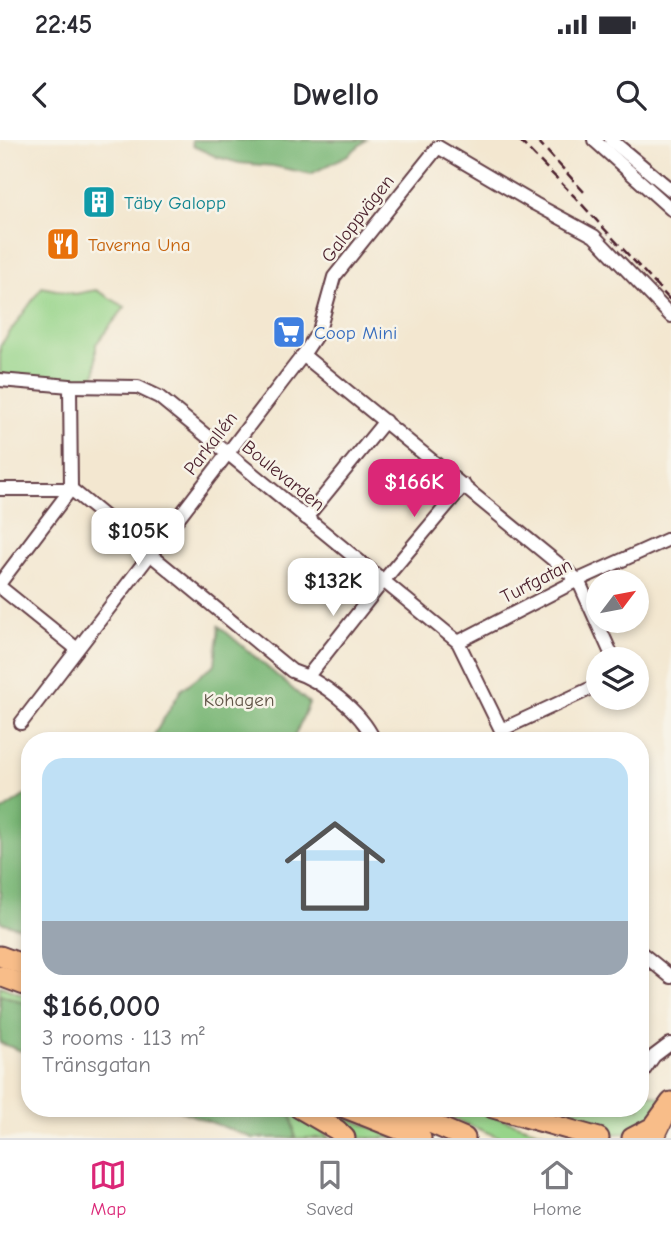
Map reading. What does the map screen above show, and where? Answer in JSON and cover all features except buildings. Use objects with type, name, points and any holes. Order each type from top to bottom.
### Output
[{"type":"highway","points":[[0,956],[21,964]]},
{"type":"highway","points":[[0,976],[21,984]]},
{"type":"highway","points":[[632,1138],[653,1126],[671,1104]]},
{"type":"highway","points":[[315,1117],[345,1138]]},
{"type":"highway","points":[[368,1117],[421,1138]]},
{"type":"highway","points":[[416,1117],[465,1138]]},
{"type":"highway","points":[[526,1117],[581,1138]]},
{"type":"highway","points":[[526,1117],[599,1138]]},
{"type":"main road","points":[[656,1138],[671,1104]]},
{"type":"street","points":[[594,140],[671,208]]},
{"type":"street","points":[[611,140],[671,190]]},
{"type":"street","name":"Galoppvägen","points":[[303,355],[319,331],[334,277],[438,147],[594,236],[671,316]]},
{"type":"street","points":[[303,355],[578,580],[608,647]]},
{"type":"street","name":"Parkallén","points":[[21,723],[303,355]]},
{"type":"street","name":"Boulevarden","points":[[0,380],[70,386],[138,387],[149,391],[458,642],[502,732]]},
{"type":"street","points":[[70,386],[71,489],[0,585],[77,649]]},
{"type":"street","points":[[306,518],[385,421]]},
{"type":"street","points":[[309,676],[384,580],[464,485]]},
{"type":"street","points":[[0,489],[71,489],[292,671],[309,676],[350,708],[371,732]]},
{"type":"street","name":"Turfgatan","points":[[458,642],[578,580],[671,538]]},
{"type":"street","points":[[509,732],[586,691]]},
{"type":"street","points":[[649,959],[671,977]]},
{"type":"street","points":[[649,1063],[670,1044]]},
{"type":"green space","points":[[192,140],[366,140],[348,155],[311,174],[217,157],[193,146]]},
{"type":"green space","points":[[42,287],[75,294],[96,290],[125,307],[96,344],[96,370],[92,386],[0,380],[0,346]]},
{"type":"green space","name":"Kohagen","points":[[219,626],[309,703],[296,732],[156,732],[181,690],[215,664]]},
{"type":"green space","points":[[21,798],[21,928],[0,922],[0,812]]},
{"type":"green space","points":[[0,986],[21,994],[21,1002],[0,994]]},
{"type":"green space","points":[[0,994],[21,1002],[21,1051],[0,1043]]},
{"type":"green space","points":[[649,1094],[665,1099],[659,1112],[630,1133],[610,1134],[595,1128],[580,1117],[649,1117]]},
{"type":"green space","points":[[197,1117],[292,1117],[295,1138],[253,1138]]},
{"type":"green space","points":[[292,1117],[301,1117],[330,1138],[295,1138]]},
{"type":"green space","points":[[325,1117],[346,1117],[398,1138],[355,1138]]},
{"type":"green space","points":[[448,1117],[496,1117],[558,1138],[501,1138]]},
{"type":"railway","points":[[519,140],[671,301]]},
{"type":"railway","points":[[537,140],[584,192]]},
{"type":"place","name":"Täby Galopp","points":[[99,202]]},
{"type":"place","name":"Taverna Una","points":[[63,244]]},
{"type":"place","name":"Coop Mini","points":[[289,332]]}]
